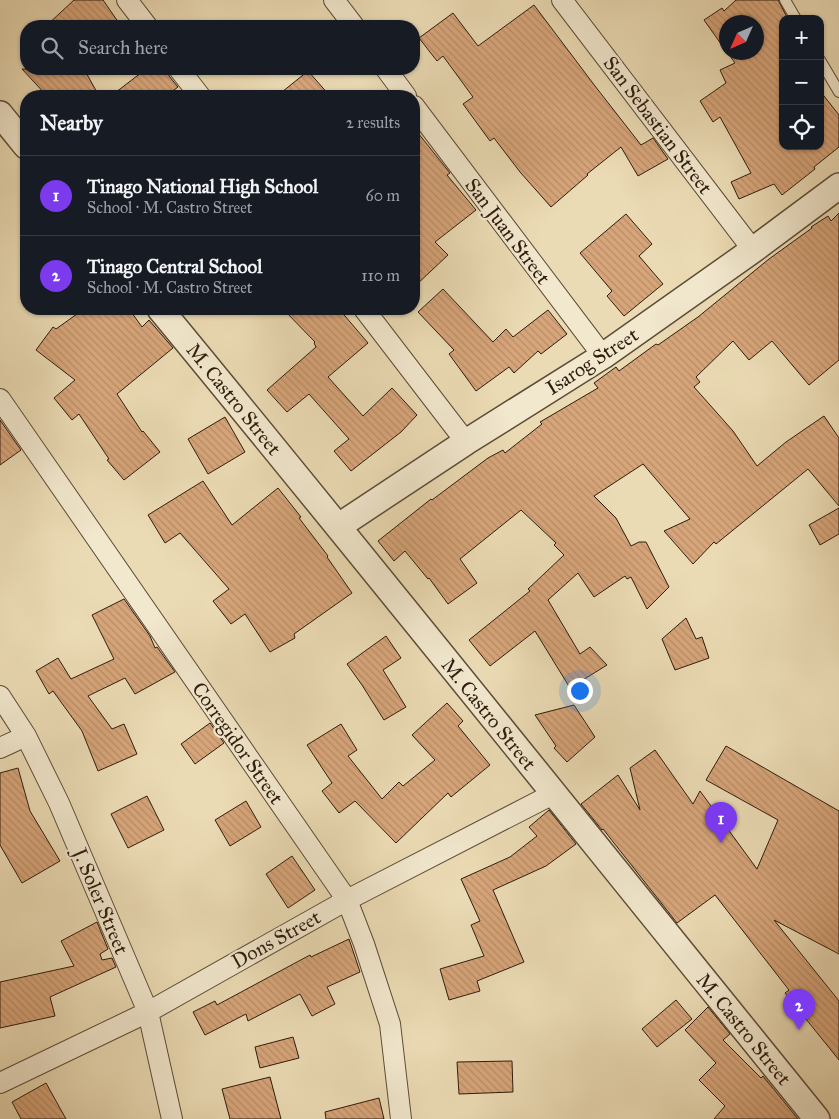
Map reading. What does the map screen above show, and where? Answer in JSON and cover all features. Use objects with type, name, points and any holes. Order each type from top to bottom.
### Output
[{"type":"street","points":[[126,0],[142,20]]},
{"type":"street","points":[[334,0],[349,20]]},
{"type":"street","name":"San Sebastian Street","points":[[562,0],[753,250]]},
{"type":"street","points":[[184,75],[195,90]]},
{"type":"street","points":[[390,75],[402,90]]},
{"type":"street","points":[[0,114],[20,139]]},
{"type":"street","name":"San Juan Street","points":[[420,114],[603,356]]},
{"type":"street","name":"Isarog Street","points":[[339,526],[466,442],[603,356],[753,250],[839,186]]},
{"type":"street","name":"M. Castro Street","points":[[165,315],[339,526],[553,794],[817,1119]]},
{"type":"street","points":[[369,315],[466,442]]},
{"type":"street","name":"Corregidor Street","points":[[0,399],[347,900],[364,944],[390,1024],[402,1119]]},
{"type":"street","name":"J. Soler Street","points":[[0,696],[26,736],[73,836],[148,1012],[172,1119]]},
{"type":"street","points":[[0,748],[26,736]]},
{"type":"street","name":"Dons Street","points":[[0,1083],[148,1012],[347,900],[553,794]]},
{"type":"lane","points":[[785,0],[794,15]]},
{"type":"lane","points":[[824,67],[839,92]]},
{"type":"building","points":[[74,0],[103,0],[117,20],[52,20]]},
{"type":"building","points":[[736,0],[778,0],[786,15],[779,15],[779,150],[824,150],[824,96],[839,115],[839,147],[782,195],[774,184],[739,199],[731,182],[751,173],[720,117],[713,122],[700,101],[726,83],[720,70],[735,63],[733,60],[764,60],[764,15],[719,15],[719,41],[704,20],[722,8],[724,11]]},
{"type":"building","points":[[534,5],[641,145],[653,138],[668,159],[638,176],[621,147],[587,174],[551,207],[520,172],[494,138],[490,141],[463,104],[473,97],[443,56],[437,61],[420,37],[453,13],[478,46]]},
{"type":"building","points":[[28,75],[87,75],[96,90],[41,90]]},
{"type":"building","points":[[138,75],[169,75],[178,87],[174,90],[119,90]]},
{"type":"building","points":[[303,75],[312,75],[325,90],[284,90]]},
{"type":"building","points":[[420,136],[450,173],[447,175],[476,210],[435,242],[448,255],[420,281]]},
{"type":"building","points":[[839,213],[839,360],[809,385],[772,341],[749,360],[733,341],[696,377],[700,382],[694,387],[733,431],[757,466],[786,442],[824,416],[839,438],[839,506],[808,469],[716,544],[714,542],[693,564],[664,531],[690,519],[643,464],[594,496],[616,518],[631,546],[639,542],[646,542],[669,587],[647,609],[631,577],[627,579],[625,576],[594,597],[578,573],[548,600],[580,654],[590,647],[607,665],[570,688],[535,631],[490,666],[469,640],[530,591],[528,589],[564,555],[554,545],[556,543],[521,510],[460,559],[477,583],[448,604],[429,578],[405,551],[394,561],[378,541],[431,499],[488,458],[503,450],[505,453],[542,424],[540,422],[598,388],[594,383],[616,367],[619,371],[698,317],[811,227],[828,216],[831,221]]},
{"type":"building","points":[[626,214],[652,244],[639,256],[663,284],[624,316],[607,296],[612,291],[580,253]]},
{"type":"building","points":[[443,289],[493,342],[506,329],[513,337],[548,310],[567,334],[541,354],[538,351],[514,373],[509,367],[476,391],[449,354],[454,350],[420,314],[420,310]]},
{"type":"building","points":[[76,315],[133,315],[142,327],[149,320],[173,348],[117,394],[142,432],[160,452],[124,480],[107,460],[109,459],[79,414],[72,420],[54,398],[75,380],[36,350],[53,327],[56,329]]},
{"type":"building","points":[[289,315],[344,315],[368,343],[328,377],[363,416],[392,388],[417,415],[401,432],[351,471],[334,451],[349,439],[309,394],[287,412],[267,390],[316,347],[315,342]]},
{"type":"building","points":[[225,417],[245,452],[208,474],[188,439]]},
{"type":"building","points":[[0,420],[21,450],[0,465]]},
{"type":"building","points":[[203,481],[232,525],[278,488],[301,517],[299,518],[328,556],[352,593],[294,634],[295,638],[270,652],[245,614],[231,624],[213,601],[229,589],[180,533],[165,543],[148,515]]},
{"type":"building","points":[[839,508],[839,534],[820,545],[809,525]]},
{"type":"building","points":[[124,599],[150,636],[155,648],[157,647],[175,672],[135,694],[125,678],[88,696],[112,729],[124,724],[137,754],[98,771],[82,731],[53,691],[49,694],[36,671],[58,658],[71,679],[114,659],[92,615]]},
{"type":"building","points":[[686,618],[696,639],[702,637],[709,658],[675,670],[662,639]]},
{"type":"building","points":[[386,636],[401,658],[383,670],[406,707],[384,720],[347,664]]},
{"type":"building","points":[[447,703],[463,721],[458,726],[490,765],[451,797],[448,793],[396,843],[355,801],[339,813],[322,791],[332,783],[307,745],[341,724],[357,750],[348,756],[382,799],[399,782],[403,786],[435,760],[412,735]]},
{"type":"building","points":[[574,705],[595,737],[567,762],[554,748],[556,746],[535,715]]},
{"type":"building","points":[[210,723],[224,743],[195,764],[181,744]]},
{"type":"building","points":[[726,746],[839,811],[839,954],[774,920],[839,1001],[839,1060],[785,993],[789,990],[715,895],[677,923],[581,804],[618,775],[640,810],[630,768],[655,750],[693,804],[700,791],[757,869],[778,820],[706,780]]},
{"type":"building","points":[[18,768],[30,811],[60,861],[22,883],[0,845],[0,773]]},
{"type":"building","points":[[147,796],[164,830],[128,848],[111,814]]},
{"type":"building","points":[[246,801],[261,827],[230,846],[215,820]]},
{"type":"building","points":[[549,810],[576,844],[546,866],[493,890],[524,962],[477,981],[480,991],[449,1000],[440,969],[484,956],[471,925],[480,921],[461,879],[510,857],[537,836],[529,827]]},
{"type":"building","points":[[292,856],[315,890],[288,908],[266,874]]},
{"type":"building","points":[[97,922],[108,949],[100,954],[102,960],[112,958],[116,967],[50,997],[55,1016],[0,1028],[0,982],[74,966],[61,941]]},
{"type":"building","points":[[349,939],[360,972],[327,987],[335,1004],[312,1016],[300,994],[248,1021],[246,1014],[205,1035],[193,1012],[215,1001],[217,1005],[310,955],[311,957]]},
{"type":"building","points":[[676,1000],[692,1019],[657,1047],[642,1029]]},
{"type":"building","points":[[708,1007],[730,1034],[723,1040],[761,1078],[763,1076],[798,1119],[714,1119],[725,1106],[699,1080],[716,1063],[685,1030]]},
{"type":"building","points":[[293,1037],[299,1058],[260,1068],[255,1047]]},
{"type":"building","points":[[512,1061],[513,1092],[459,1094],[457,1062]]},
{"type":"building","points":[[270,1077],[281,1119],[230,1119],[222,1089]]},
{"type":"building","points":[[46,1083],[66,1119],[21,1119],[12,1102]]},
{"type":"building","points":[[379,1098],[384,1119],[326,1119],[325,1112]]},
{"type":"place","name":"Tinago National High School","points":[[721,843]]},
{"type":"place","name":"Tinago Central School","points":[[799,1030]]}]
